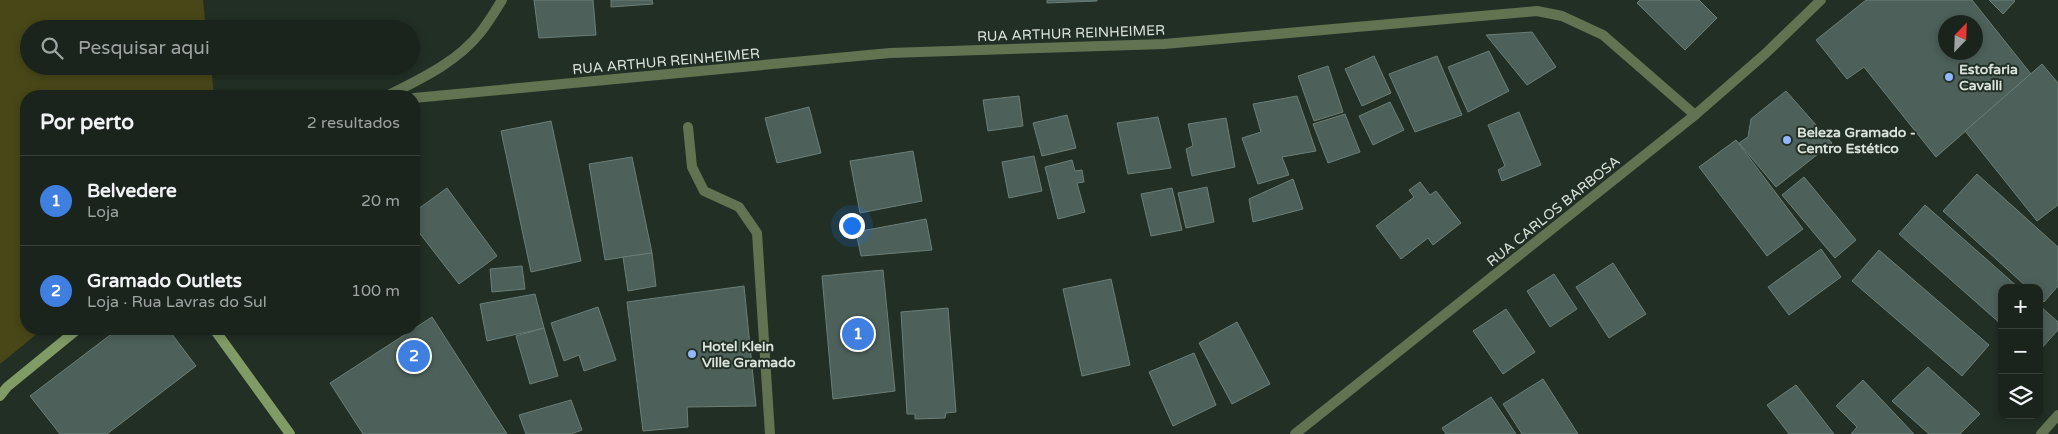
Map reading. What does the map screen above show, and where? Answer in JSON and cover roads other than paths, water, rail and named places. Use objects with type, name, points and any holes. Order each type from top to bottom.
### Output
[{"type":"street","points":[[399,90],[441,68],[462,51],[480,33],[502,0]]},
{"type":"street","name":"RUA CARLOS BARBOSA","points":[[1295,434],[1695,115],[1765,54],[1821,0]]},
{"type":"street","name":"RUA ARTHUR REINHEIMER","points":[[420,97],[890,53],[1164,44],[1537,11],[1562,16],[1603,35],[1695,115]]},
{"type":"street","points":[[688,127],[692,167],[704,191],[739,207],[757,233],[770,434]]},
{"type":"street","points":[[0,396],[7,387],[71,335]]},
{"type":"street","points":[[218,335],[290,434]]},
{"type":"street","points":[[2040,434],[2058,414]]},
{"type":"place","name":"Estofaria Cavalli","points":[[1949,77]]},
{"type":"place","name":"Beleza Gramado - Centro Estético","points":[[1787,140]]},
{"type":"place","name":"Belvedere","points":[[858,334]]},
{"type":"place","name":"Hotel Klein Ville Gramado","points":[[692,354]]},
{"type":"place","name":"Gramado Outlets","points":[[414,356]]}]
